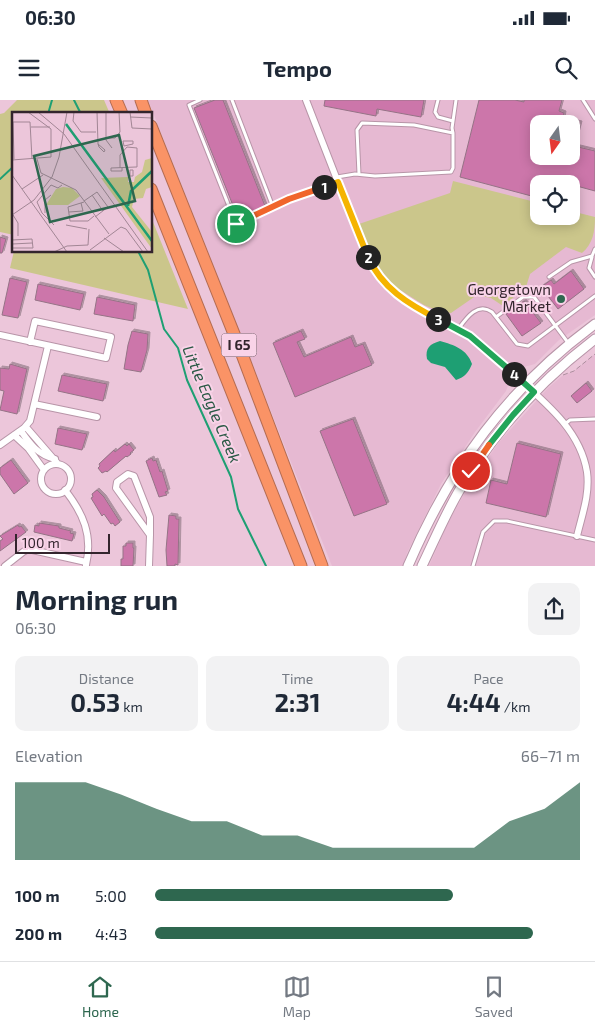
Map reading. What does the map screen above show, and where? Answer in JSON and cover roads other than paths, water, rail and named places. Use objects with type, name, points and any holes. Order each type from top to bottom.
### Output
[{"type":"highway","points":[[116,100],[121,112]]},
{"type":"highway","points":[[141,100],[145,112]]},
{"type":"highway","name":"I 65","points":[[152,129],[236,339],[322,566]]},
{"type":"highway","name":"I 65","points":[[152,192],[301,566]]},
{"type":"main road","points":[[408,566],[427,524],[449,484],[490,425],[525,384],[569,344],[595,324]]},
{"type":"main road","points":[[422,566],[442,522],[471,471],[505,424],[557,370],[595,339]]},
{"type":"street","points":[[306,100],[368,257],[380,278],[407,302],[458,329],[493,355],[534,392],[565,424],[582,453],[587,476],[587,497],[577,536]]},
{"type":"street","points":[[0,335],[30,342],[48,346],[106,358],[112,337],[35,321],[30,342]]},
{"type":"street","points":[[0,444],[23,429],[30,421],[48,346]]},
{"type":"street","points":[[34,404],[97,417]]},
{"type":"street","points":[[23,429],[67,469],[70,482],[65,490],[56,493],[46,490],[41,482],[41,477],[44,470],[57,461]]},
{"type":"street","points":[[14,435],[28,448],[44,470]]},
{"type":"street","points":[[149,566],[150,535],[150,516],[134,476],[128,474],[118,481],[116,488],[150,535]]},
{"type":"street","points":[[5,566],[28,549],[86,564],[88,541],[85,523],[76,504],[65,490]]},
{"type":"lane","points":[[200,100],[189,105],[236,224],[289,199],[337,180],[359,174],[375,176],[451,172],[453,168],[452,128],[456,100]]},
{"type":"lane","points":[[232,100],[273,207]]},
{"type":"lane","points":[[438,100],[435,112],[438,117],[453,121]]},
{"type":"lane","points":[[583,100],[595,119]]},
{"type":"lane","points":[[359,174],[357,130],[362,122],[414,125],[453,133]]},
{"type":"lane","points":[[590,268],[595,250]]},
{"type":"lane","points":[[549,278],[571,262],[580,261],[592,256]]},
{"type":"lane","points":[[580,261],[590,268],[595,277]]},
{"type":"lane","points":[[458,329],[474,312],[481,308],[488,309],[517,344],[528,346],[595,296]]},
{"type":"lane","points":[[496,317],[523,297],[534,298],[569,344]]},
{"type":"lane","points":[[565,424],[570,420],[595,418]]},
{"type":"lane","points":[[473,566],[483,532],[494,522],[507,520],[595,540]]},
{"type":"waterway","points":[[49,112],[52,100]]},
{"type":"waterway","name":"Little Eagle Creek","points":[[74,100],[80,112]]},
{"type":"waterway","points":[[0,179],[12,168]]},
{"type":"waterway","name":"Little Eagle Creek","points":[[139,252],[148,270],[164,329],[178,348],[187,380],[231,477],[238,509],[266,566]]},
{"type":"place","name":"Georgetown Market","points":[[561,299]]}]
